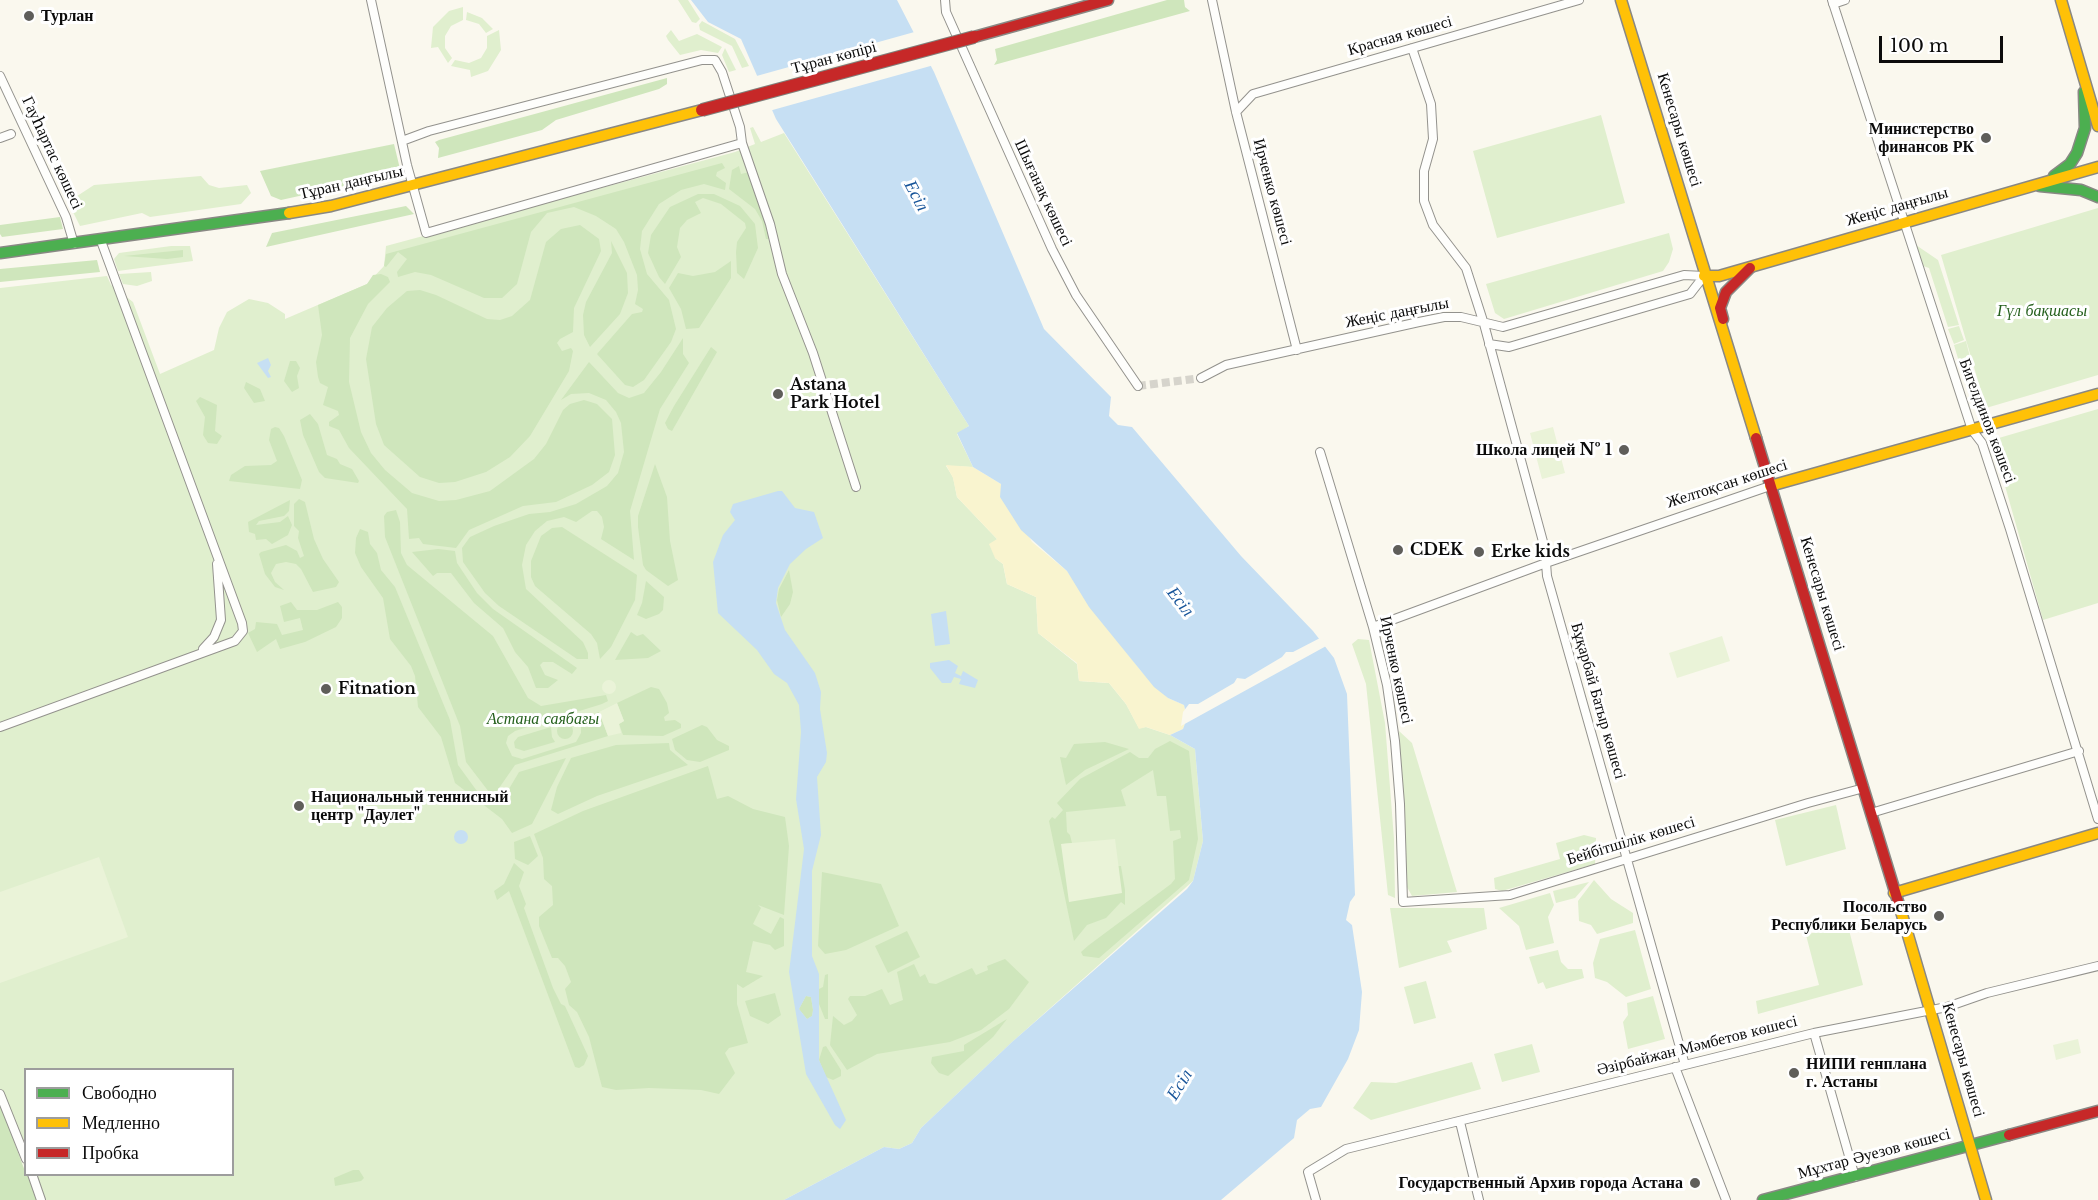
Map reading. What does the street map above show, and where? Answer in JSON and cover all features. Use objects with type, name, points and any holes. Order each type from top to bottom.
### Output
[{"type":"main road","name":"Тұран көпірі","points":[[702,110],[1108,0]]},
{"type":"main road","name":"Кенесары көшесі","points":[[1621,0],[1728,355],[1931,1008],[1986,1200]]},
{"type":"main road","points":[[2061,0],[2098,126]]},
{"type":"main road","points":[[2084,80],[2098,101]]},
{"type":"main road","points":[[2049,180],[2070,164],[2080,145],[2085,128],[2084,80]]},
{"type":"main road","name":"Тұран даңғылы","points":[[0,253],[101,241],[319,208],[702,110]]},
{"type":"main road","name":"Жеңіс даңғылы","points":[[1704,276],[1719,276],[2098,167]]},
{"type":"main road","points":[[2031,186],[2081,190],[2098,197]]},
{"type":"main road","points":[[1728,355],[1720,308],[1725,292],[1752,266]]},
{"type":"main road","name":"Желтоқсан көшесі","points":[[1770,486],[2098,394]]},
{"type":"main road","points":[[1894,893],[2098,833]]},
{"type":"main road","name":"Мұхтар Әуезов көшесі","points":[[1763,1200],[2098,1110]]},
{"type":"street","points":[[371,0],[402,141],[426,232],[742,143]]},
{"type":"street","name":"Шығанақ көшесі","points":[[945,0],[946,12],[1052,249],[1076,295],[1137,386]]},
{"type":"street","name":"Ирченко көшесі","points":[[1212,0],[1236,112],[1297,350]]},
{"type":"street","name":"Красная көшесі","points":[[1236,112],[1253,94],[1579,0]]},
{"type":"street","points":[[1833,2],[1845,0]]},
{"type":"street","name":"Бигелдинов көшесі","points":[[1833,2],[1902,223],[1972,430],[1982,443],[2079,751],[2098,819]]},
{"type":"street","name":"Бұқарбай Батыр көшесі","points":[[1412,48],[1431,104],[1433,139],[1424,171],[1424,201],[1433,225],[1467,268],[1484,324],[1545,549],[1547,576],[1685,1065]]},
{"type":"street","points":[[402,141],[429,131],[708,58],[715,60],[722,72],[740,127],[742,143],[770,224],[782,274],[813,353],[856,487]]},
{"type":"street","name":"Гауhартас көшесі","points":[[0,76],[66,217],[74,244]]},
{"type":"street","points":[[0,138],[10,134]]},
{"type":"street","points":[[0,728],[235,641],[243,631],[101,241]]},
{"type":"street","name":"Жеңіс даңғылы","points":[[1201,378],[1226,365],[1444,317],[1461,317],[1503,327],[1684,275],[1704,276]]},
{"type":"street","points":[[1489,345],[1509,347],[1690,294],[1704,276]]},
{"type":"street","name":"Ирченко көшесі","points":[[1320,452],[1373,627],[1387,685],[1395,741],[1403,902]]},
{"type":"street","name":"Желтоқсан көшесі","points":[[1373,627],[1546,563],[1770,486]]},
{"type":"street","points":[[198,653],[208,646],[219,628],[221,610],[216,554]]},
{"type":"street","points":[[1871,813],[2079,751]]},
{"type":"street","name":"Бейбітшілік көшесі","points":[[1403,902],[1510,895],[1864,788]]},
{"type":"street","name":"Әзірбайжан Мәмбетов көшесі","points":[[1316,1200],[1308,1172],[1346,1149],[1814,1033],[1931,1008],[1947,1007],[1987,993],[2098,966]]},
{"type":"street","points":[[1814,1033],[1855,1177]]},
{"type":"street","points":[[1675,1067],[1726,1200]]},
{"type":"street","points":[[0,1094],[24,1154]]},
{"type":"street","points":[[1460,1122],[1479,1200]]},
{"type":"street","points":[[33,1176],[41,1200]]},
{"type":"green space","points":[[678,0],[688,0],[700,19],[696,23],[692,22]]},
{"type":"green space","points":[[1167,0],[1184,0],[1185,7],[1190,11],[994,65],[997,60],[995,49]]},
{"type":"green space","points":[[463,7],[463,20],[451,26],[445,36],[445,48],[452,58],[448,63],[438,47],[431,48],[433,27],[449,11]]},
{"type":"green space","points":[[467,12],[482,18],[493,29],[486,33],[479,24],[466,20]]},
{"type":"green space","points":[[702,21],[735,39],[749,66],[742,68],[732,46],[700,30],[699,25]]},
{"type":"green space","points":[[499,30],[501,50],[488,71],[471,77],[470,70],[451,66],[455,60],[469,63],[481,58],[487,48],[487,36]]},
{"type":"green space","points":[[671,30],[679,41],[697,34],[722,47],[718,53],[701,50],[680,55],[666,36]]},
{"type":"green space","points":[[725,48],[736,70],[729,72],[722,55]]},
{"type":"green space","points":[[667,78],[667,84],[659,89],[556,120],[542,130],[438,158],[439,148],[435,142],[439,140]]},
{"type":"green space","points":[[1601,115],[1625,203],[1497,238],[1473,151]]},
{"type":"green space","name":"Астана саябағы","points":[[753,127],[761,142],[784,133],[969,426],[957,434],[973,467],[946,466],[953,477],[957,497],[997,539],[995,558],[1003,564],[1007,584],[1036,597],[1038,633],[1077,664],[1079,681],[1109,683],[1126,704],[1139,728],[1146,727],[1170,735],[1195,749],[1203,841],[1193,881],[1011,1043],[921,1128],[912,1143],[899,1149],[884,1147],[784,1200],[38,1200],[28,1176],[234,1176],[234,1068],[24,1068],[24,1165],[0,1103],[0,288],[107,276],[111,285],[133,302],[160,374],[214,350],[219,328],[227,312],[249,299],[268,303],[285,314],[285,319],[367,284],[384,266],[386,246],[735,152],[755,144],[750,128]]},
{"type":"green space","points":[[394,144],[400,169],[385,177],[281,200],[271,196],[260,171]]},
{"type":"green space","points":[[722,163],[725,168],[717,172],[716,176],[726,183],[725,190],[704,184],[681,190],[659,204],[642,231],[640,249],[647,274],[669,300],[676,329],[671,342],[644,380],[633,387],[625,385],[597,354],[632,314],[642,312],[643,309],[635,304],[638,290],[637,275],[624,242],[616,229],[596,216],[574,207],[547,213],[531,232],[517,284],[502,298],[484,298],[431,275],[415,272],[398,277],[397,272],[407,259],[398,252],[386,267],[384,266],[386,254]]},
{"type":"green space","points":[[739,166],[741,174],[749,172],[770,239],[766,239],[762,221],[755,209],[729,189],[732,170]]},
{"type":"green space","points":[[201,176],[209,185],[219,188],[247,185],[251,193],[241,204],[150,217],[142,213],[80,226],[68,202],[94,185]]},
{"type":"green space","points":[[698,194],[714,194],[740,206],[755,224],[758,248],[744,279],[737,273],[736,252],[737,242],[746,228],[745,223],[721,204],[703,198],[695,202],[701,213],[687,220],[680,228],[677,247],[681,257],[665,284],[659,277],[648,253],[651,235],[670,207]]},
{"type":"green space","points":[[406,206],[414,214],[266,247],[272,233]]},
{"type":"green space","name":"Гүл бақшасы","points":[[2098,208],[2098,375],[1986,408],[1941,255]]},
{"type":"green space","points":[[60,217],[63,229],[2,237],[0,234],[0,225]]},
{"type":"green space","points":[[580,225],[599,239],[601,251],[574,308],[573,332],[557,343],[562,351],[571,348],[573,351],[569,371],[530,436],[510,457],[486,472],[455,482],[439,483],[420,477],[384,445],[376,424],[366,359],[372,327],[387,308],[407,291],[420,290],[436,295],[487,319],[500,320],[512,316],[530,300],[546,242],[561,229]]},
{"type":"green space","points":[[1669,233],[1673,249],[1663,271],[1504,319],[1495,313],[1486,284]]},
{"type":"green space","points":[[611,241],[627,273],[628,293],[620,314],[590,347],[584,335],[583,315],[586,302],[612,253]]},
{"type":"green space","points":[[1916,245],[1938,260],[1959,325],[1948,327],[1929,268],[1923,266]]},
{"type":"green space","points":[[171,246],[190,246],[193,261],[118,271],[114,259],[119,253]]},
{"type":"green space","points":[[183,250],[183,257],[167,259],[124,256]]},
{"type":"green space","points":[[97,260],[100,272],[0,282],[0,269]]},
{"type":"green space","points":[[731,261],[731,278],[699,328],[686,329],[681,309],[669,288],[678,273],[693,276],[715,272]]},
{"type":"green space","points":[[151,272],[152,281],[137,286],[123,284],[119,274]]},
{"type":"green space","points":[[381,274],[388,277],[390,282],[368,304],[350,338],[349,382],[361,432],[371,453],[385,470],[412,493],[439,501],[456,500],[490,491],[534,459],[546,444],[563,410],[570,404],[584,400],[597,404],[612,419],[615,455],[609,472],[592,485],[556,502],[523,506],[469,530],[456,548],[423,544],[419,538],[409,539],[407,509],[349,448],[339,430],[329,426],[329,422],[339,415],[338,411],[323,405],[328,387],[320,383],[316,362],[322,335],[318,305],[367,284],[373,275]]},
{"type":"green space","points":[[1959,326],[1964,340],[1954,344],[1948,329]]},
{"type":"green space","points":[[683,338],[683,354],[689,363],[660,409],[630,511],[634,560],[601,539],[604,527],[602,517],[597,511],[592,511],[576,522],[564,517],[547,521],[535,531],[526,545],[522,565],[526,589],[583,642],[588,659],[577,659],[499,606],[485,593],[463,562],[462,548],[470,537],[494,526],[529,514],[550,512],[576,504],[607,486],[618,473],[624,452],[621,423],[616,412],[606,400],[589,393],[571,394],[561,400],[589,362],[618,393],[629,398],[644,393]]},
{"type":"green space","points":[[1966,341],[1981,401],[1977,403],[1968,372],[1962,372],[1954,345]]},
{"type":"green space","points":[[711,347],[717,352],[672,431],[665,423]]},
{"type":"green space","points":[[290,361],[296,361],[300,368],[297,376],[299,388],[292,392],[284,381]]},
{"type":"green space","points":[[246,382],[260,389],[265,401],[254,403],[244,388]]},
{"type":"green space","points":[[200,397],[217,405],[215,431],[222,436],[217,444],[208,443],[203,435],[205,417],[196,401]]},
{"type":"green space","points":[[2098,409],[2098,603],[2043,620],[1992,440]]},
{"type":"green space","points":[[310,414],[318,424],[327,455],[352,469],[358,483],[325,478],[319,472],[303,435],[300,420]]},
{"type":"green space","points":[[1553,427],[1565,473],[1542,479],[1530,433]]},
{"type":"green space","points":[[279,428],[284,436],[302,480],[300,489],[229,481],[231,475],[245,466],[271,465],[277,461],[269,440],[271,429]]},
{"type":"green space","points":[[655,464],[667,497],[670,541],[678,580],[668,586],[646,570],[643,565],[638,527],[638,516]]},
{"type":"green space","points":[[299,499],[305,502],[314,539],[323,559],[339,582],[336,587],[313,592],[301,569],[296,564],[286,562],[276,564],[271,573],[275,582],[284,590],[275,587],[265,574],[259,554],[261,552],[286,545],[297,551],[300,558],[304,556],[298,538],[299,531],[294,526],[294,504]]},
{"type":"green space","points":[[290,500],[289,511],[284,516],[259,521],[256,525],[280,522],[288,516],[292,525],[288,535],[272,544],[266,539],[256,540],[255,534],[249,532],[248,522]]},
{"type":"green space","points":[[396,510],[400,522],[401,553],[407,565],[493,636],[528,698],[541,706],[606,695],[608,701],[602,704],[515,731],[508,736],[506,743],[512,756],[522,759],[576,742],[581,733],[581,727],[576,721],[599,712],[608,736],[515,765],[497,791],[489,792],[466,762],[460,726],[385,537],[384,516],[387,512]]},
{"type":"green space","points":[[562,527],[637,575],[635,600],[611,647],[600,659],[597,643],[591,634],[535,586],[531,577],[531,561],[541,536],[552,528]]},
{"type":"green space","points":[[360,529],[368,532],[370,544],[377,553],[381,570],[395,587],[450,720],[458,765],[482,798],[495,804],[503,799],[519,772],[566,758],[532,824],[512,833],[502,819],[455,783],[441,737],[418,707],[415,676],[411,666],[390,639],[383,598],[361,567],[355,553],[356,538]]},
{"type":"green space","points":[[438,549],[455,551],[457,563],[477,593],[493,609],[577,668],[572,674],[553,662],[543,662],[540,665],[545,675],[558,680],[548,688],[536,688],[528,667],[515,652],[503,628],[474,603],[451,573],[437,573],[433,576],[412,552]]},
{"type":"green space","points":[[789,570],[793,592],[790,604],[781,617],[777,600],[779,589]]},
{"type":"green space","points":[[646,581],[664,597],[663,610],[646,619],[637,615]]},
{"type":"green space","points":[[291,602],[297,610],[317,610],[338,602],[342,607],[342,618],[336,627],[305,642],[280,649],[276,639],[257,652],[248,633],[255,629],[256,622],[277,624],[282,635],[303,630],[300,618],[284,622],[280,606]]},
{"type":"green space","points":[[631,632],[637,636],[643,634],[661,651],[648,658],[615,660]]},
{"type":"green space","points":[[1722,636],[1730,661],[1677,678],[1669,653]]},
{"type":"green space","points":[[1358,639],[1369,640],[1385,723],[1394,839],[1395,898],[1388,895],[1366,684],[1352,644]]},
{"type":"green space","points":[[606,680],[612,680],[616,687],[612,694],[606,694],[602,690],[602,684]]},
{"type":"green space","points":[[651,687],[659,689],[667,703],[669,713],[664,717],[665,721],[675,720],[681,724],[681,728],[663,736],[623,735],[619,724],[624,721],[617,703]]},
{"type":"green space","points":[[617,703],[624,721],[619,724],[621,733],[608,736],[599,712]]},
{"type":"green space","points":[[562,723],[568,723],[573,731],[571,737],[562,739],[557,734],[557,728]]},
{"type":"green space","points":[[702,725],[707,727],[717,740],[729,746],[729,750],[700,762],[687,760],[675,750],[672,739]]},
{"type":"green space","points":[[551,727],[555,742],[524,751],[515,748],[514,742],[518,737]]},
{"type":"green space","points":[[1399,731],[1412,743],[1457,892],[1412,896],[1407,887]]},
{"type":"green space","points":[[1170,741],[1189,751],[1198,839],[1189,880],[1099,958],[1083,956],[1081,952],[1089,945],[1175,879],[1173,841],[1181,838],[1180,830],[1170,831],[1166,796],[1157,796],[1153,770],[1121,790],[1126,806],[1066,812],[1067,832],[1072,843],[1062,844],[1121,893],[1118,866],[1121,866],[1125,890],[1125,905],[1121,902],[1106,918],[1087,925],[1074,941],[1049,821],[1052,817],[1055,819],[1063,810],[1057,803],[1080,779],[1130,752],[1139,758],[1148,758],[1155,749]]},
{"type":"green space","points":[[1105,742],[1129,749],[1085,770],[1066,785],[1060,757],[1066,758],[1074,744]]},
{"type":"green space","points":[[669,743],[670,750],[688,765],[597,796],[558,814],[551,810],[557,787],[571,758],[616,745]]},
{"type":"green space","points":[[708,766],[717,799],[728,796],[753,809],[785,817],[789,846],[784,915],[758,905],[761,908],[753,924],[771,934],[780,917],[784,919],[784,946],[775,950],[770,945],[753,941],[746,972],[763,976],[743,988],[737,984],[737,1004],[748,1043],[729,1048],[725,1053],[735,1073],[719,1094],[701,1090],[649,1088],[616,1090],[602,1087],[589,1037],[577,1012],[569,1005],[565,989],[571,982],[565,966],[558,958],[552,958],[539,926],[539,917],[553,905],[552,886],[544,879],[543,858],[534,834],[583,811]]},
{"type":"green space","points":[[1836,805],[1846,849],[1786,866],[1775,820]]},
{"type":"green space","points":[[1584,835],[1596,838],[1595,864],[1502,891],[1495,889],[1494,878],[1560,859],[1556,843]]},
{"type":"green space","points":[[530,836],[538,856],[528,865],[515,859],[514,842]]},
{"type":"green space","points":[[1115,839],[1122,893],[1069,902],[1061,844]]},
{"type":"green space","points":[[99,857],[128,937],[0,983],[0,892]]},
{"type":"green space","points":[[514,863],[524,872],[519,886],[526,904],[524,908],[553,988],[561,1004],[565,1006],[588,1056],[584,1065],[579,1068],[575,1067],[509,891],[497,900],[494,891],[504,884]]},
{"type":"green space","points":[[822,872],[881,884],[899,926],[846,950],[825,954],[818,946]]},
{"type":"green space","points":[[1594,880],[1611,899],[1633,913],[1633,923],[1597,934],[1591,925],[1579,921],[1578,901]]},
{"type":"green space","points":[[1589,882],[1575,898],[1556,903],[1553,891]]},
{"type":"green space","points":[[1550,893],[1554,905],[1548,917],[1554,943],[1526,950],[1519,926],[1499,908]]},
{"type":"green space","points":[[1390,908],[1484,908],[1487,929],[1447,941],[1452,952],[1399,968]]},
{"type":"green space","points":[[1847,922],[1863,985],[1758,1014],[1756,1001],[1819,985],[1806,935]]},
{"type":"green space","points":[[1635,930],[1651,989],[1626,997],[1607,982],[1595,978],[1593,963],[1600,939]]},
{"type":"green space","points":[[907,931],[920,957],[888,973],[875,946]]},
{"type":"green space","points":[[1558,950],[1561,962],[1568,969],[1582,969],[1584,978],[1546,989],[1543,982],[1538,984],[1529,957]]},
{"type":"green space","points":[[1005,959],[1029,982],[1009,1009],[981,1030],[950,1042],[877,1054],[847,1070],[830,1045],[833,1016],[844,1025],[857,1015],[848,999],[850,996],[865,996],[882,989],[890,1005],[903,1000],[897,972],[914,964],[920,977],[925,974],[929,983],[936,984],[972,968],[976,975],[988,970],[987,966]]},
{"type":"green space","points":[[828,974],[828,1019],[825,1019],[819,1004],[819,989],[823,987],[825,975]]},
{"type":"green space","points":[[1426,981],[1436,1018],[1414,1024],[1404,987]]},
{"type":"green space","points":[[775,993],[781,1015],[768,1024],[750,1016],[745,1001]]},
{"type":"green space","points":[[806,996],[811,997],[813,1010],[812,1016],[807,1019],[799,1009]]},
{"type":"green space","points":[[1653,996],[1665,1039],[1628,1049],[1623,1022],[1628,1015],[1627,1003]]},
{"type":"green space","points":[[1007,1019],[993,1037],[948,1076],[939,1073],[931,1063],[932,1057],[964,1051],[964,1045]]},
{"type":"green space","points":[[2078,1039],[2081,1053],[2056,1060],[2053,1045]]},
{"type":"green space","points":[[1532,1044],[1540,1072],[1502,1082],[1494,1054]]},
{"type":"green space","points":[[826,1046],[841,1070],[841,1076],[833,1080],[826,1077],[819,1060],[823,1047]]},
{"type":"green space","points":[[1472,1062],[1481,1089],[1371,1120],[1353,1108],[1371,1082],[1396,1083]]},
{"type":"green space","points":[[0,1103],[24,1169],[24,1176],[28,1176],[38,1200],[0,1200]]},
{"type":"green space","points":[[353,1170],[359,1170],[364,1178],[361,1181],[335,1186],[334,1178]]},
{"type":"sand","points":[[946,465],[973,467],[1001,484],[1032,542],[1067,571],[1141,671],[1168,698],[1184,705],[1187,718],[1183,729],[1170,735],[1146,727],[1139,729],[1126,704],[1109,683],[1079,681],[1077,663],[1038,633],[1036,597],[1007,584],[1003,564],[995,558],[989,544],[997,539],[957,497],[953,478]]},
{"type":"water","name":"Есіл","points":[[691,0],[897,0],[934,72],[1044,329],[1111,397],[1109,416],[1118,425],[1132,427],[1241,556],[1313,631],[1334,658],[1347,694],[1355,895],[1350,902],[1346,920],[1352,925],[1362,992],[1359,1030],[1348,1059],[1321,1107],[1310,1109],[1297,1120],[1294,1138],[1221,1200],[784,1200],[884,1147],[899,1149],[912,1143],[921,1128],[1012,1042],[1187,889],[1193,881],[1203,841],[1195,749],[1170,735],[1183,729],[1187,718],[1184,705],[1168,698],[1154,687],[1089,607],[1067,571],[1021,530],[1000,497],[1001,484],[973,467],[957,433],[969,426],[776,119],[741,39],[708,22]]},
{"type":"water","points":[[268,358],[271,365],[268,371],[271,377],[268,378],[257,363]]},
{"type":"water","points":[[782,491],[795,508],[814,512],[823,538],[806,549],[790,564],[778,588],[776,603],[785,630],[815,673],[821,692],[820,709],[827,753],[826,762],[817,777],[821,835],[812,871],[812,956],[819,974],[819,1060],[846,1120],[840,1129],[835,1125],[806,1074],[789,972],[804,849],[796,799],[801,732],[799,705],[787,683],[774,674],[757,650],[718,613],[713,562],[723,535],[735,520],[730,512],[733,504]],"holes":[[[806,996],[811,997],[812,1016],[807,1019],[799,1009]]]},
{"type":"water","points":[[946,611],[950,644],[935,646],[931,614]]},
{"type":"water","points":[[949,660],[958,666],[955,673],[961,676],[963,671],[978,680],[975,688],[959,684],[961,679],[954,677],[951,683],[942,683],[930,668],[930,663]]},
{"type":"water","points":[[461,830],[466,832],[468,837],[466,842],[461,844],[456,842],[454,837],[456,832]]},
{"type":"pier","points":[[918,31],[934,65],[769,111],[753,77]]},
{"type":"pier","points":[[1322,637],[1328,645],[1181,726],[1183,712],[1189,704],[1198,704],[1234,683],[1237,678],[1245,679],[1282,657],[1286,652],[1293,652]]},
{"type":"tunnel","points":[[1138,386],[1201,378]]},
{"type":"traffic: fast","points":[[2054,176],[2070,164],[2077,153],[2085,128],[2084,92]]},
{"type":"traffic: fast","points":[[2040,186],[2081,190],[2098,197]]},
{"type":"traffic: fast","points":[[0,253],[289,213]]},
{"type":"traffic: fast","points":[[1763,1200],[2009,1135]]},
{"type":"traffic: slow","points":[[1621,0],[1756,438]]},
{"type":"traffic: slow","points":[[2061,0],[2098,126]]},
{"type":"traffic: slow","points":[[289,213],[331,206],[702,110]]},
{"type":"traffic: slow","points":[[1704,276],[1719,276],[2098,167]]},
{"type":"traffic: slow","points":[[1770,486],[2098,394]]},
{"type":"traffic: slow","points":[[1894,893],[2098,833]]},
{"type":"traffic: slow","points":[[1900,908],[1986,1200]]},
{"type":"traffic: jam","points":[[974,37],[1108,0]]},
{"type":"traffic: jam","points":[[702,110],[974,37]]},
{"type":"traffic: jam","points":[[1723,319],[1720,308],[1726,292],[1750,268]]},
{"type":"traffic: jam","points":[[1756,438],[1900,908]]},
{"type":"traffic: jam","points":[[2009,1135],[2098,1111]]},
{"type":"place","name":"Турлан","points":[[29,16]]},
{"type":"place","name":"Министерство финансов РК","points":[[1986,138]]},
{"type":"place","name":"Astana Park Hotel","points":[[778,394]]},
{"type":"place","name":"Школа лицей № 1","points":[[1624,450]]},
{"type":"place","name":"CDEK","points":[[1398,550]]},
{"type":"place","name":"Erke kids","points":[[1479,552]]},
{"type":"place","name":"Fitnation","points":[[326,689]]},
{"type":"place","name":"Национальный теннисный центр \"Даулет\"","points":[[299,806]]},
{"type":"place","name":"Посольство Республики Беларусь","points":[[1939,916]]},
{"type":"place","name":"НИПИ генплана г. Астаны","points":[[1794,1073]]},
{"type":"place","name":"Государственный Архив города Астана","points":[[1695,1183]]}]
